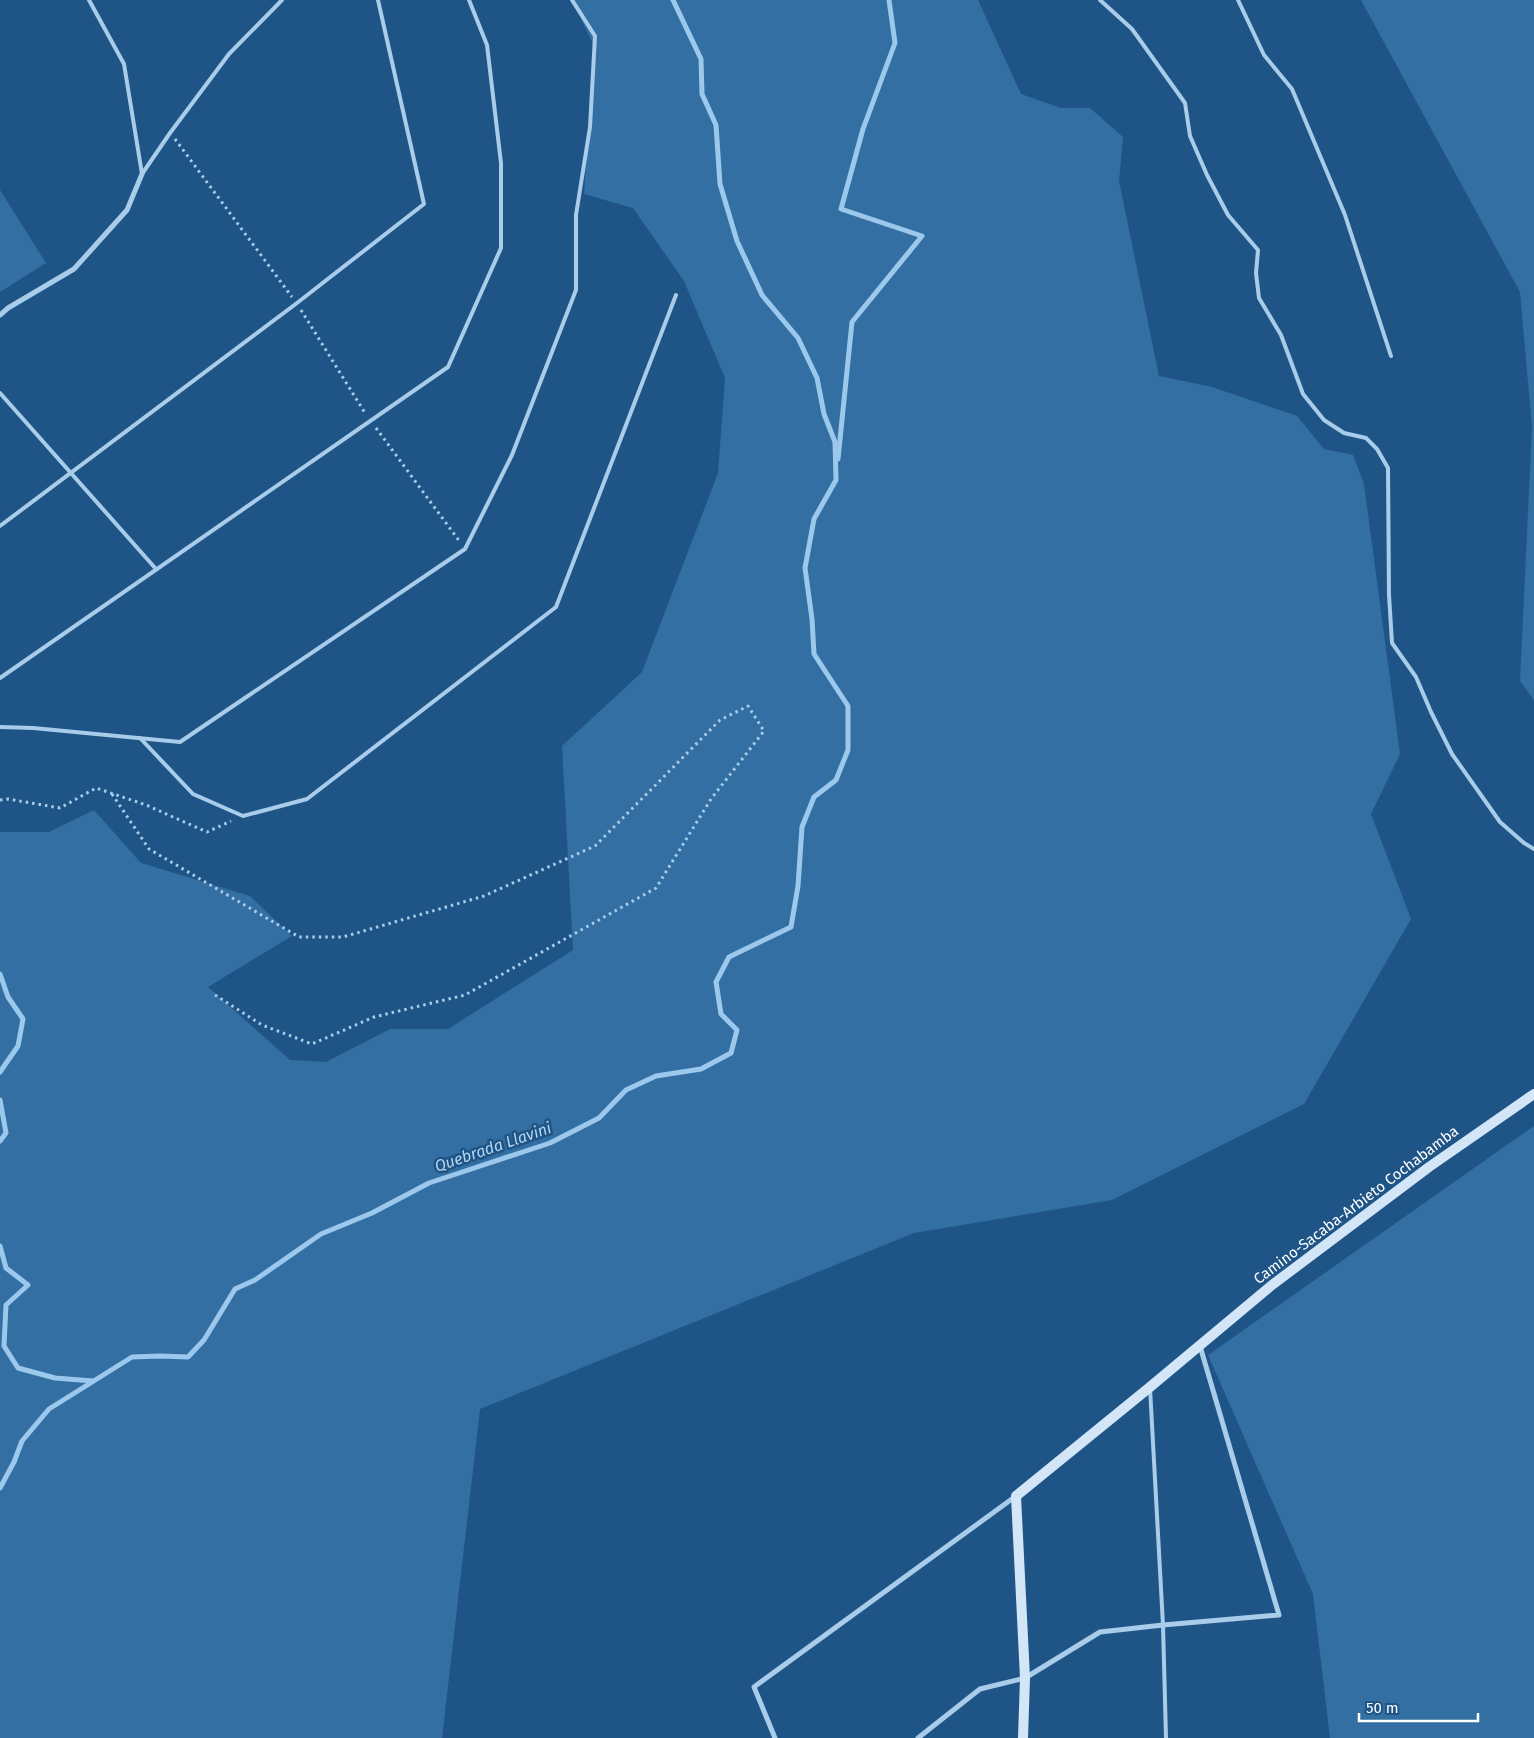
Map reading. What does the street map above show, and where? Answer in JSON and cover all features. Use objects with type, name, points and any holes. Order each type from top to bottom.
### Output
[{"type":"street","points":[[0,315],[8,308],[74,269],[127,210],[142,174]]},
{"type":"street","name":"Camino-Sacaba-Arbieto Cochabamba","points":[[1016,1496],[1256,1298],[1346,1228],[1534,1094]]},
{"type":"street","points":[[918,1738],[980,1689],[1024,1678],[1100,1632],[1279,1615],[1200,1346]]},
{"type":"street","points":[[1016,1496],[1024,1678],[1023,1738]]},
{"type":"street","points":[[775,1738],[754,1687],[1016,1496]]},
{"type":"lane","points":[[89,0],[124,64],[142,174]]},
{"type":"lane","points":[[142,174],[229,54],[282,0]]},
{"type":"lane","points":[[0,526],[297,303],[424,204],[378,0]]},
{"type":"lane","points":[[0,678],[448,367],[501,248],[501,163],[487,45],[468,0]]},
{"type":"lane","points":[[0,727],[32,728],[180,742],[465,549],[512,455],[576,290],[576,215],[590,127],[595,36],[572,0]]},
{"type":"lane","points":[[1100,0],[1132,29],[1185,103],[1190,136],[1207,175],[1228,215],[1258,250],[1256,273],[1259,298],[1281,335],[1304,394],[1324,420],[1344,433],[1366,438],[1377,449],[1388,468],[1389,595],[1392,643],[1416,677],[1452,754],[1500,822],[1524,843],[1534,848]]},
{"type":"lane","points":[[1238,0],[1264,55],[1292,89],[1345,215],[1391,356]]},
{"type":"lane","points":[[140,738],[193,794],[243,816],[307,800],[556,606],[676,295]]},
{"type":"lane","points":[[0,392],[156,569]]},
{"type":"lane","points":[[1150,1387],[1164,1625],[1166,1738]]},
{"type":"path","points":[[170,133],[297,303],[370,421],[465,549]]},
{"type":"path","points":[[112,794],[149,849],[299,937],[343,937],[484,896],[595,846],[720,720],[748,706],[764,731],[712,800],[656,888],[465,995],[374,1017],[312,1044],[262,1025],[216,995]]},
{"type":"path","points":[[0,800],[60,808],[96,788],[146,805],[207,832],[243,816]]},
{"type":"shaded area","points":[[572,0],[978,0],[1021,94],[1061,108],[1090,108],[1123,137],[1119,181],[1159,376],[1212,387],[1297,416],[1324,449],[1353,455],[1364,484],[1400,754],[1371,814],[1411,919],[1304,1104],[1112,1200],[914,1233],[480,1409],[442,1738],[0,1738],[0,832],[49,832],[94,810],[141,863],[250,896],[292,936],[208,987],[290,1060],[326,1062],[390,1029],[448,1029],[573,950],[562,746],[642,672],[718,473],[725,378],[684,281],[633,208],[584,194],[595,48]]},
{"type":"shaded area","points":[[1361,0],[1534,0],[1534,700],[1520,681],[1532,427],[1520,292]]},
{"type":"shaded area","points":[[0,190],[46,263],[0,292]]},
{"type":"shaded area","points":[[1534,1126],[1534,1738],[1330,1738],[1313,1594],[1208,1355]]},
{"type":"waterway","name":"Quebrada Llavini","points":[[0,1488],[14,1462],[22,1441],[49,1409],[132,1357],[188,1357],[204,1340],[235,1289],[255,1280],[321,1234],[372,1213],[429,1183],[550,1143],[599,1118],[626,1090],[656,1076],[701,1069],[731,1053],[737,1030],[721,1014],[716,982],[729,957],[791,927],[798,886],[802,827],[814,797],[836,780],[848,750],[848,706],[814,654],[812,619],[805,568],[814,519],[836,480],[835,442],[824,414],[817,378],[798,338],[762,295],[737,241],[720,184],[716,125],[702,94],[701,59],[673,0]]},
{"type":"waterway","points":[[838,459],[852,322],[922,236],[841,209],[863,129],[895,43],[889,0]]},
{"type":"waterway","points":[[0,974],[8,997],[23,1019],[18,1046],[0,1072]]},
{"type":"waterway","points":[[0,1100],[6,1133],[0,1141]]},
{"type":"waterway","points":[[0,1246],[6,1268],[28,1285],[6,1305],[4,1346],[18,1368],[55,1378],[93,1381]]}]
